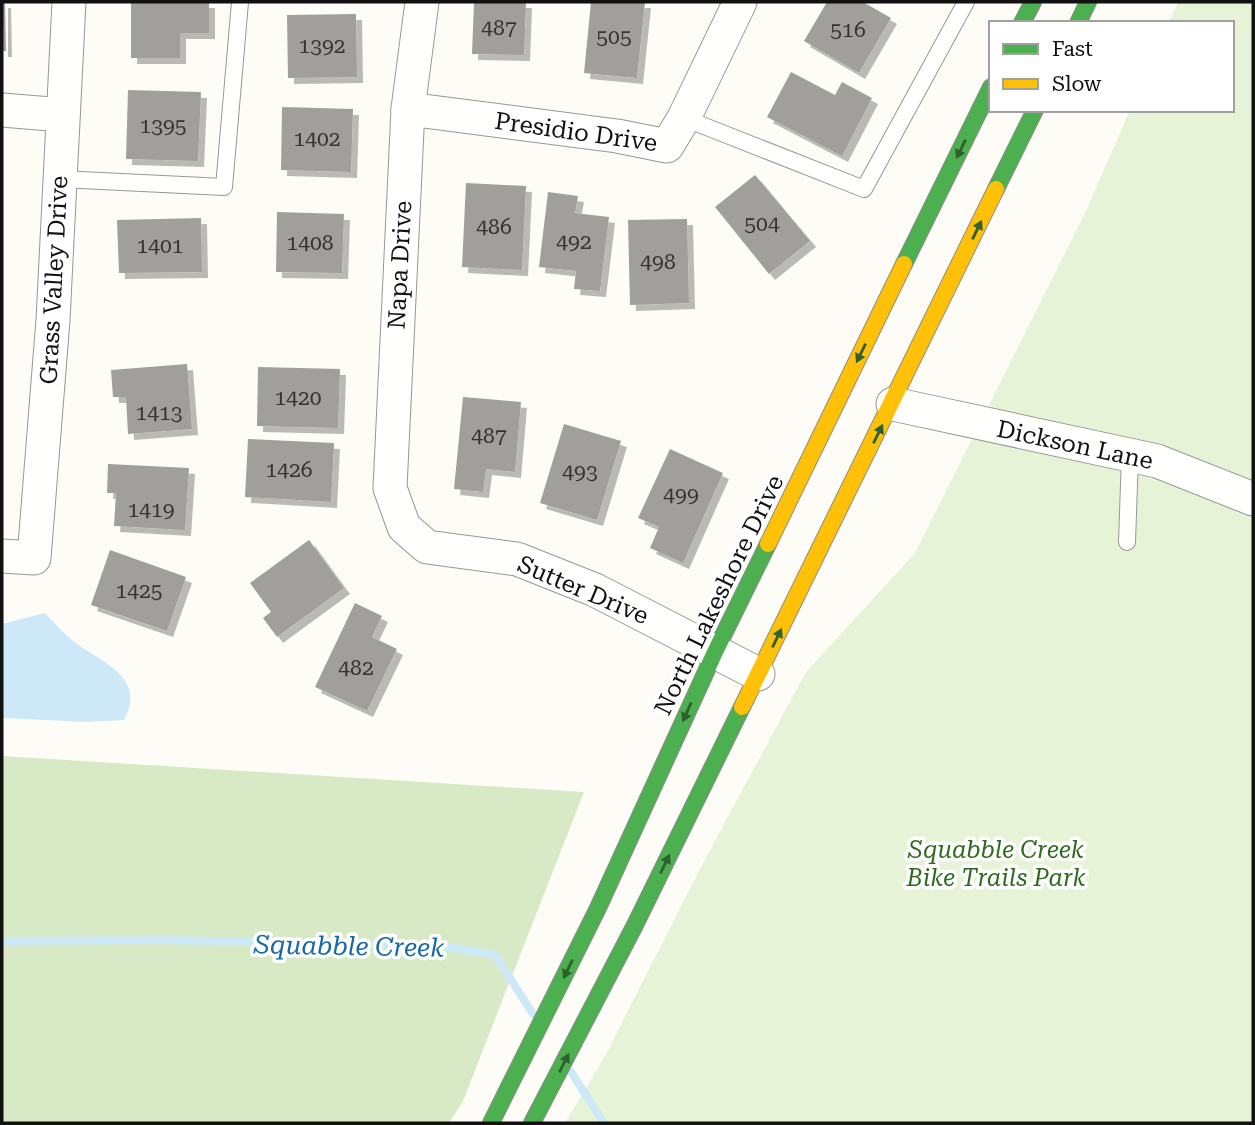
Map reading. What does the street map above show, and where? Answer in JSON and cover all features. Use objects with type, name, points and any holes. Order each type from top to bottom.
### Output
[{"type":"main road","points":[[1023,21],[1033,2]]},
{"type":"main road","points":[[1079,21],[1088,2]]},
{"type":"main road","name":"North Lakeshore Drive","points":[[491,1123],[598,908],[715,652],[853,385],[989,92]]},
{"type":"main road","points":[[532,1123],[635,925],[887,401],[1034,112]]},
{"type":"street","name":"Grass Valley Drive","points":[[18,557],[53,320],[69,2]]},
{"type":"street","name":"Napa Drive","points":[[404,527],[390,488],[408,109],[422,2]]},
{"type":"street","name":"Presidio Drive","points":[[408,109],[617,136],[667,146],[684,118],[740,2]]},
{"type":"street","points":[[2,110],[64,115]]},
{"type":"street","name":"Dickson Lane","points":[[887,401],[1157,461],[1253,499]]},
{"type":"street","name":"Sutter Drive","points":[[404,527],[427,547],[517,559],[582,584],[758,674]]},
{"type":"lane","points":[[60,178],[224,187],[240,2]]},
{"type":"lane","points":[[684,118],[864,189],[966,2]]},
{"type":"lane","points":[[1127,542],[1130,456]]},
{"type":"green space","name":"Squabble Creek Bike Trails Park","points":[[1178,2],[1251,2],[1253,6],[1253,1123],[565,1123],[605,1056],[703,863],[806,672],[915,553],[1086,211],[1129,112],[1234,112],[1234,21],[1170,21]]},
{"type":"green space","points":[[2,756],[584,792],[463,1101],[449,1123],[2,1123]]},
{"type":"water","points":[[45,613],[68,637],[110,666],[126,683],[130,706],[124,720],[87,722],[2,718],[2,624]]},
{"type":"building","points":[[2,2],[5,2],[6,51],[2,51]]},
{"type":"building","points":[[131,2],[209,2],[209,33],[180,33],[180,58],[131,58]]},
{"type":"building","points":[[474,2],[526,2],[524,55],[472,54]]},
{"type":"building","points":[[591,2],[645,2],[637,78],[584,73]]},
{"type":"building","points":[[827,2],[863,2],[891,18],[859,73],[804,41]]},
{"type":"building","points":[[356,14],[357,77],[288,78],[287,15]]},
{"type":"building","points":[[791,72],[835,95],[842,82],[872,98],[842,156],[767,117]]},
{"type":"building","points":[[128,90],[201,92],[198,161],[126,159]]},
{"type":"building","points":[[282,107],[353,109],[351,172],[281,170]]},
{"type":"building","points":[[755,175],[810,241],[769,274],[715,207]]},
{"type":"building","points":[[466,183],[526,186],[522,270],[462,267]]},
{"type":"building","points":[[548,192],[578,196],[575,213],[609,217],[600,291],[574,289],[576,271],[539,267]]},
{"type":"building","points":[[277,212],[344,214],[342,273],[276,272]]},
{"type":"building","points":[[201,218],[202,272],[119,273],[117,220]]},
{"type":"building","points":[[687,219],[689,303],[630,305],[628,220]]},
{"type":"building","points":[[187,364],[192,429],[128,434],[126,397],[113,397],[111,370]]},
{"type":"building","points":[[258,367],[340,369],[338,428],[257,426]]},
{"type":"building","points":[[463,397],[521,402],[515,472],[486,469],[483,492],[454,489]]},
{"type":"building","points":[[564,424],[621,441],[597,520],[540,503]]},
{"type":"building","points":[[248,439],[334,443],[331,502],[245,497]]},
{"type":"building","points":[[670,449],[723,473],[683,563],[650,548],[659,527],[638,518]]},
{"type":"building","points":[[108,464],[189,468],[185,530],[114,526],[116,493],[107,493]]},
{"type":"building","points":[[309,540],[344,588],[277,637],[263,618],[271,612],[250,583]]},
{"type":"building","points":[[110,550],[186,577],[167,631],[91,605]]},
{"type":"building","points":[[355,603],[382,616],[372,637],[397,649],[367,711],[315,687]]},
{"type":"waterway","name":"Squabble Creek","points":[[2,941],[165,940],[442,946],[495,955],[533,1014]]},
{"type":"waterway","name":"Squabble Creek","points":[[571,1072],[604,1123]]},
{"type":"traffic: fast","points":[[1023,21],[1033,2]]},
{"type":"traffic: fast","points":[[1079,21],[1088,2]]},
{"type":"traffic: fast","points":[[904,264],[989,91]]},
{"type":"traffic: fast","points":[[996,189],[1034,112]]},
{"type":"traffic: fast","points":[[491,1123],[598,908],[715,652],[768,544]]},
{"type":"traffic: fast","points":[[532,1123],[635,925],[742,707]]},
{"type":"traffic: slow","points":[[742,707],[996,189]]},
{"type":"traffic: slow","points":[[768,544],[904,264]]}]
